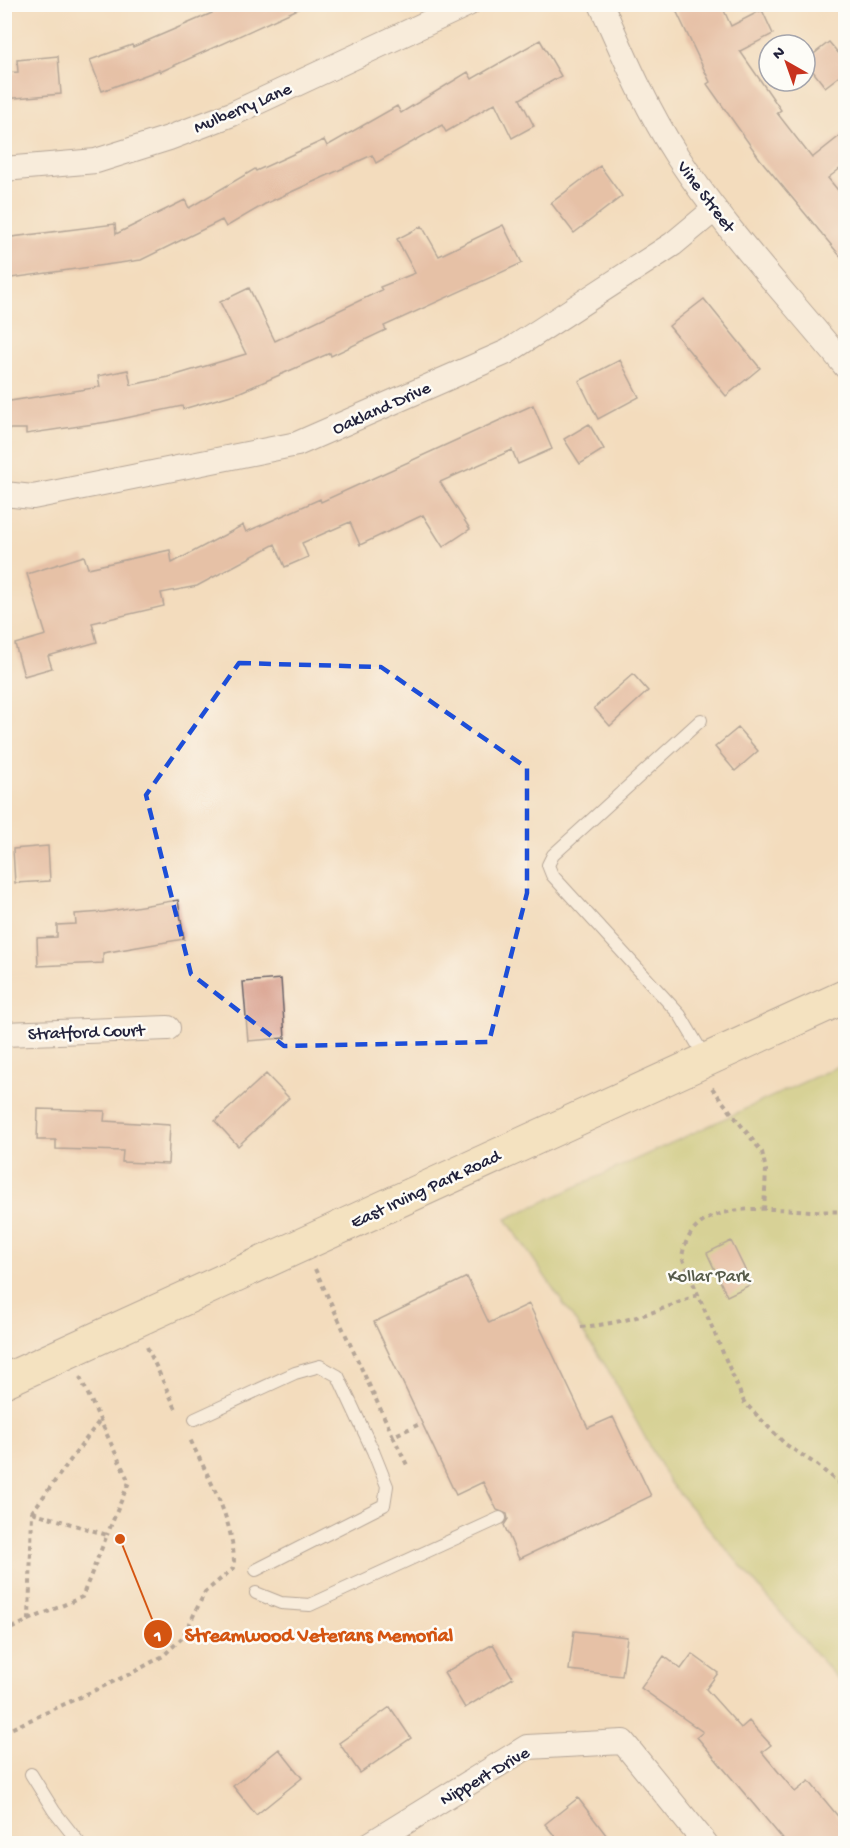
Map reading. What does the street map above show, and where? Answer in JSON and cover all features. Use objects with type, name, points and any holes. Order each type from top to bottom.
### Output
[{"type":"main road","name":"East Irving Park Road","points":[[4,1381],[846,996]]},
{"type":"street","name":"Mulberry Lane","points":[[4,169],[96,161],[169,138],[232,114],[468,4]]},
{"type":"street","name":"Vine Street","points":[[601,4],[646,103],[677,155],[715,209],[846,367]]},
{"type":"street","name":"Oakland Drive","points":[[4,495],[33,497],[297,444],[507,352],[673,244],[715,209]]},
{"type":"street","name":"Stratford Court","points":[[4,1034],[168,1029]]},
{"type":"street","name":"Nippert Drive","points":[[370,1844],[527,1747],[622,1742],[706,1844]]},
{"type":"lane","points":[[700,1062],[680,1016],[552,874],[548,865],[553,855],[701,720]]},
{"type":"lane","points":[[195,1419],[295,1373],[320,1366],[338,1376],[387,1486],[384,1505],[256,1570]]},
{"type":"lane","points":[[256,1593],[281,1603],[310,1605],[500,1518]]},
{"type":"lane","points":[[31,1774],[54,1811],[80,1844]]},
{"type":"path","points":[[700,1062],[762,1152],[766,1170],[764,1211]]},
{"type":"path","points":[[846,1211],[726,1211],[700,1222],[685,1242],[682,1257],[744,1402],[785,1444],[846,1489]]},
{"type":"path","points":[[303,1244],[407,1465]]},
{"type":"path","points":[[581,1327],[639,1318],[697,1295]]},
{"type":"path","points":[[135,1321],[177,1412]]},
{"type":"path","points":[[4,1632],[82,1597],[129,1482],[68,1352]]},
{"type":"path","points":[[29,1620],[32,1512],[100,1420]]},
{"type":"path","points":[[393,1436],[422,1423]]},
{"type":"path","points":[[4,1732],[130,1674],[163,1656],[183,1637],[205,1592],[234,1568],[234,1545],[228,1518],[187,1433]]},
{"type":"path","points":[[32,1512],[107,1535]]},
{"type":"highlighted area","points":[[239,663],[381,667],[527,768],[527,893],[489,1042],[284,1046],[191,974],[146,795]]},
{"type":"green space","name":"Kollar Park","points":[[845,1063],[845,1688],[670,1483],[607,1368],[506,1219]]},
{"type":"building","points":[[208,4],[309,4],[160,72],[159,70],[102,91],[90,60],[132,45],[133,47],[212,13]]},
{"type":"building","points":[[673,4],[721,4],[731,26],[762,10],[773,33],[757,33],[757,42],[740,51],[757,75],[757,93],[769,93],[781,110],[777,113],[812,158],[846,131],[846,164],[828,178],[846,200],[846,263],[760,159],[707,84],[710,82]]},
{"type":"building","points":[[540,40],[561,76],[520,99],[534,126],[512,138],[495,103],[446,132],[442,125],[376,163],[372,155],[265,204],[226,227],[222,220],[141,260],[4,279],[4,238],[115,224],[116,234],[185,200],[189,208],[255,169],[256,171],[324,140],[327,146],[397,106],[401,113],[468,72],[472,79]]},
{"type":"building","points":[[829,42],[846,62],[846,71],[825,87],[817,77],[817,52]]},
{"type":"building","points":[[58,56],[61,94],[4,99],[4,73],[18,72],[17,60]]},
{"type":"building","points":[[600,166],[622,196],[574,233],[551,203]]},
{"type":"building","points":[[503,225],[522,263],[384,326],[386,330],[331,356],[330,353],[238,393],[183,409],[182,406],[107,422],[26,434],[26,429],[4,429],[4,402],[100,387],[98,376],[128,370],[131,385],[169,377],[246,354],[220,302],[249,288],[275,341],[382,290],[380,287],[415,273],[397,239],[422,226],[439,256]]},
{"type":"building","points":[[704,299],[760,368],[726,396],[669,326]]},
{"type":"building","points":[[620,360],[639,397],[598,419],[579,381]]},
{"type":"building","points":[[533,405],[552,449],[518,464],[512,450],[440,482],[470,529],[443,547],[423,515],[360,545],[350,522],[302,543],[308,557],[285,567],[275,544],[197,586],[161,593],[164,606],[92,623],[97,642],[48,656],[52,668],[24,676],[15,644],[46,635],[27,574],[84,556],[88,568],[170,550],[172,563],[243,525],[246,532],[320,499],[321,502]]},
{"type":"building","points":[[589,424],[604,449],[580,464],[564,439]]},
{"type":"building","points":[[633,674],[648,691],[610,726],[594,708]]},
{"type":"building","points":[[738,728],[758,751],[735,771],[715,747]]},
{"type":"building","points":[[48,846],[50,881],[15,883],[13,849]]},
{"type":"building","points":[[178,900],[184,939],[103,953],[103,963],[38,966],[37,938],[57,937],[57,925],[76,924],[75,914],[104,912]]},
{"type":"building","points":[[281,979],[285,1038],[248,1041],[243,982]]},
{"type":"building","points":[[266,1074],[289,1098],[238,1146],[215,1121]]},
{"type":"building","points":[[38,1109],[105,1111],[104,1121],[170,1125],[168,1164],[122,1162],[123,1151],[56,1149],[56,1140],[37,1140]]},
{"type":"building","points":[[731,1241],[752,1284],[727,1296],[707,1253]]},
{"type":"building","points":[[467,1277],[489,1323],[529,1304],[588,1428],[613,1417],[651,1496],[519,1559],[504,1525],[508,1519],[507,1514],[497,1510],[483,1482],[456,1495],[374,1322]]},
{"type":"building","points":[[574,1631],[627,1637],[622,1676],[569,1670]]},
{"type":"building","points":[[493,1644],[513,1678],[465,1708],[444,1673]]},
{"type":"building","points":[[692,1654],[718,1673],[706,1689],[741,1728],[749,1721],[771,1745],[762,1752],[795,1792],[809,1781],[846,1826],[846,1844],[787,1844],[697,1737],[703,1732],[641,1688],[664,1656],[681,1669]]},
{"type":"building","points":[[390,1707],[411,1738],[360,1773],[339,1743]]},
{"type":"building","points":[[279,1749],[302,1778],[256,1815],[233,1786]]},
{"type":"building","points":[[578,1798],[613,1844],[561,1844],[545,1824]]},
{"type":"place","name":"Streamwood Veterans Memorial","points":[[120,1539]]}]
